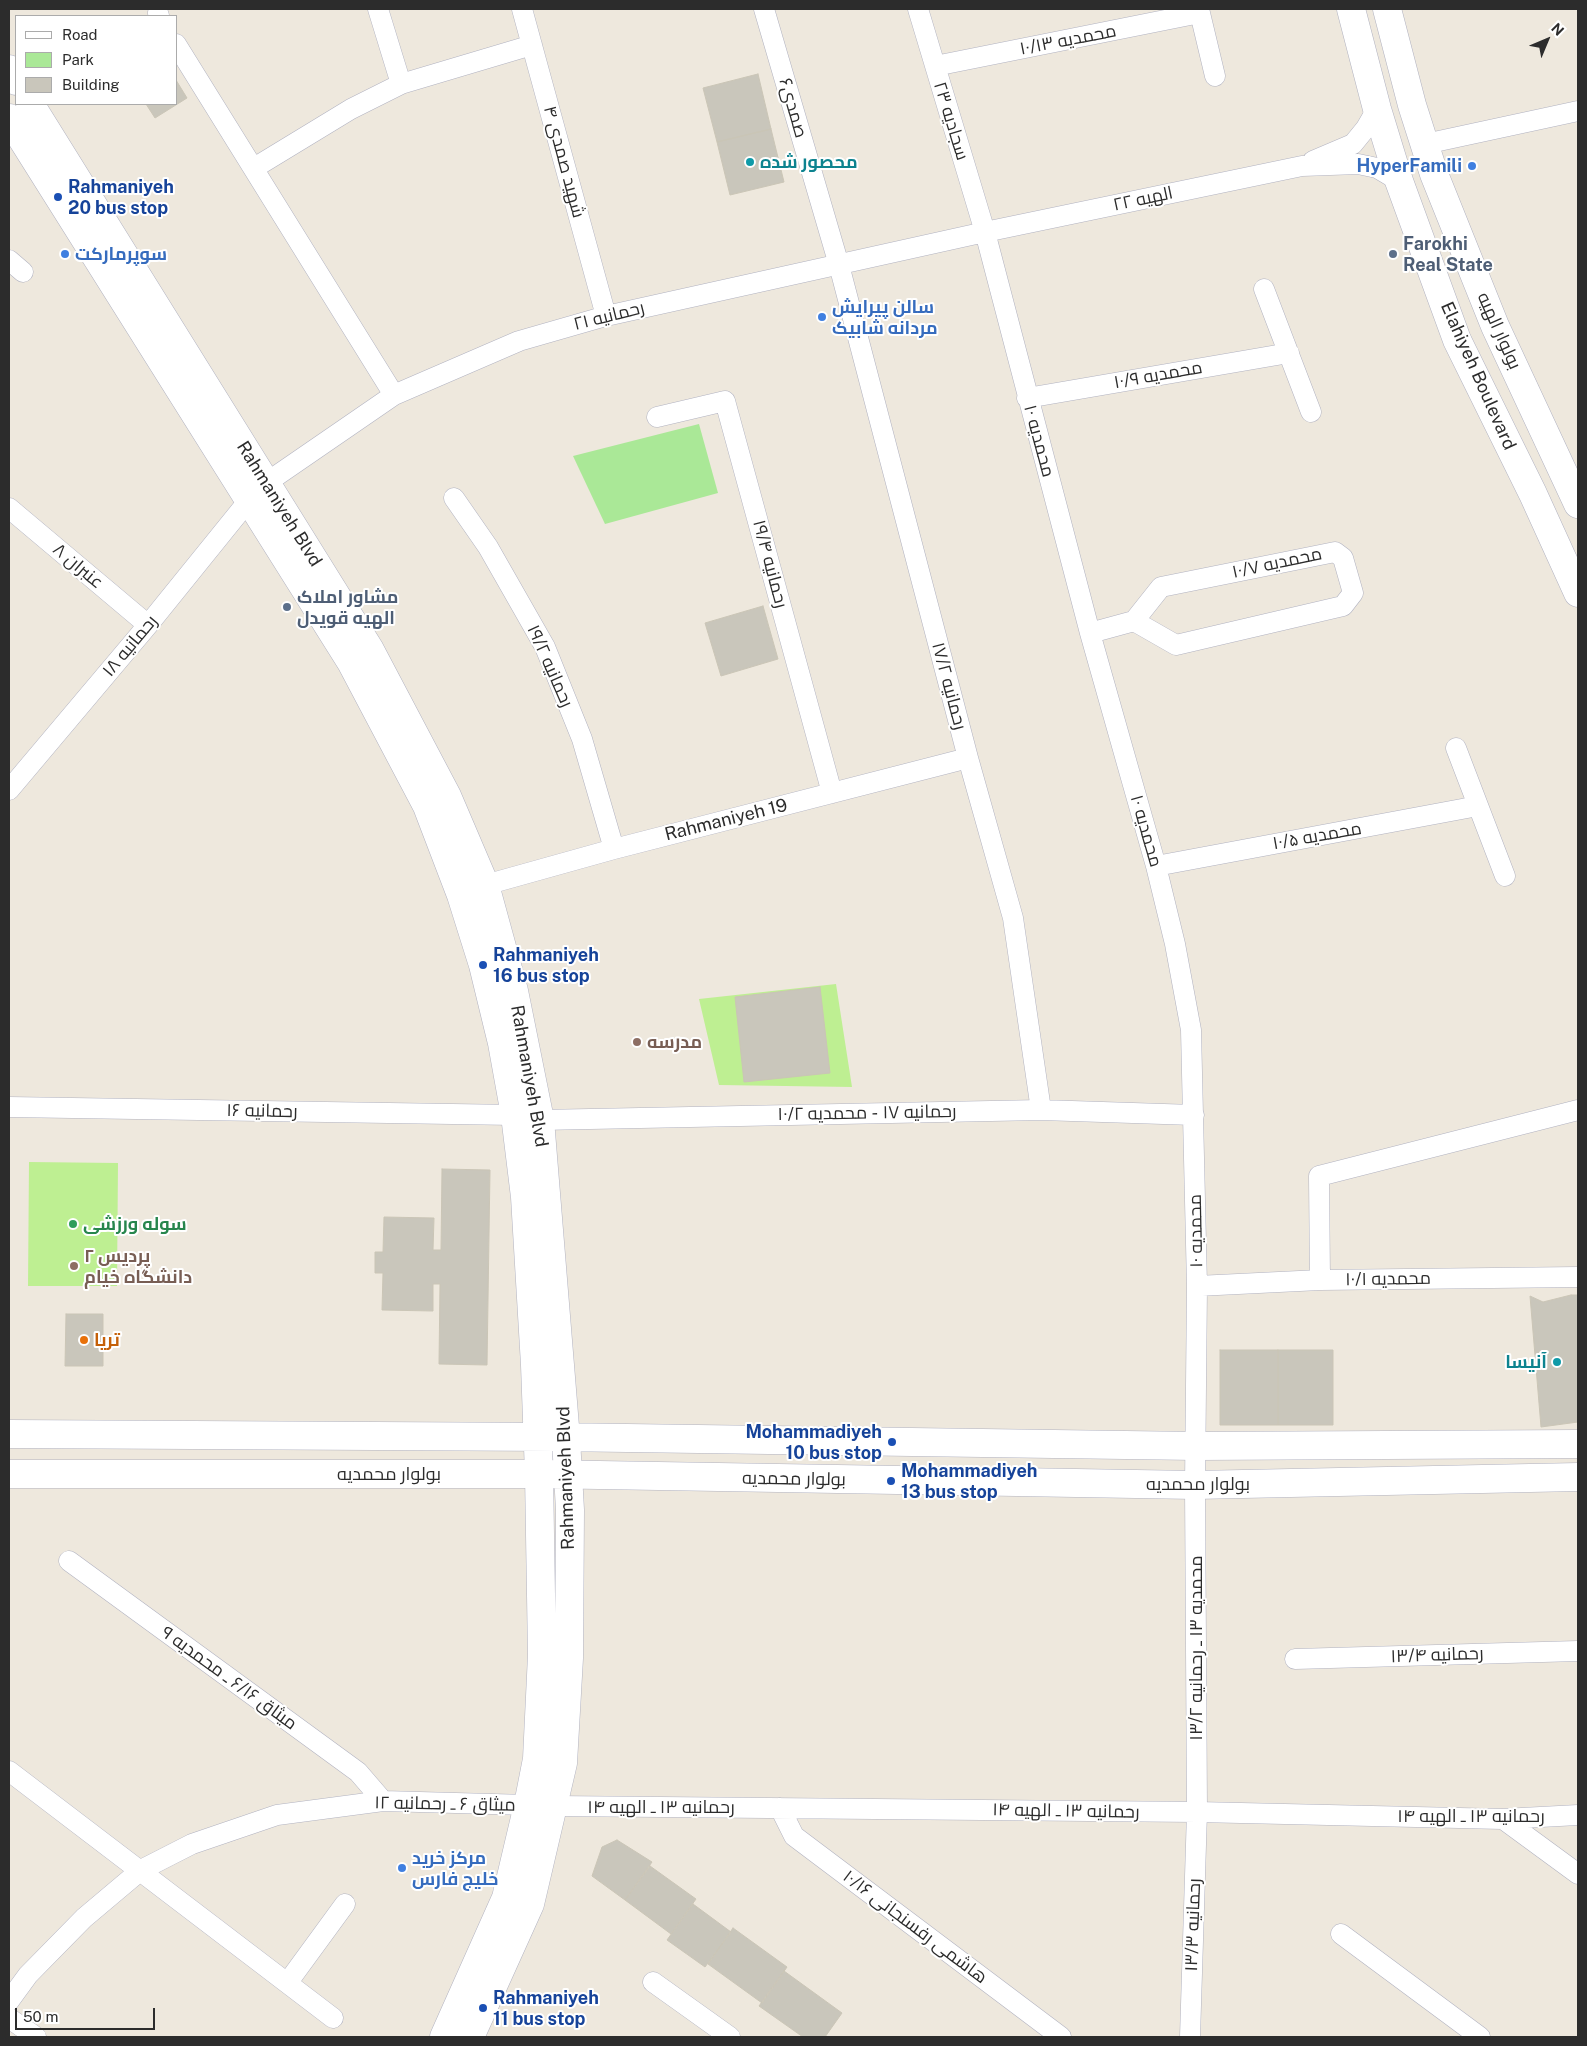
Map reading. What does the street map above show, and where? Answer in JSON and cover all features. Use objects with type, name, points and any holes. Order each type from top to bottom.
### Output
[{"type":"main road","name":"Elahiyeh Boulevard","points":[[1351,9],[1377,109],[1399,181],[1457,340],[1533,494],[1578,593]]},
{"type":"main road","name":"بولوار الهیه","points":[[1387,9],[1412,105],[1434,174],[1495,326],[1578,504]]},
{"type":"main road","name":"Rahmaniyeh Blvd","points":[[31,105],[258,492],[427,806],[461,895],[483,965],[502,1043],[528,1118],[525,1196],[539,1474],[542,1655],[536,1758],[541,1806],[530,1904],[470,2037]]},
{"type":"main road","name":"Rahmaniyeh Blvd","points":[[9,118],[258,492],[370,650],[447,796],[485,885],[514,991],[566,1439],[570,1510],[569,1658],[562,1762],[541,1806],[506,1898],[444,2037]]},
{"type":"main road","points":[[9,1434],[536,1437],[566,1439],[1196,1446],[1578,1444]]},
{"type":"main road","name":"بولوار محمدیه","points":[[9,1474],[539,1474],[568,1476],[1195,1485],[1578,1477]]},
{"type":"street","points":[[378,9],[400,84]]},
{"type":"street","name":"شهید صمدی ۴","points":[[522,9],[606,316]]},
{"type":"street","name":"صمدی۶","points":[[764,9],[838,265]]},
{"type":"street","name":"سجادیه ۲۳","points":[[918,9],[985,232]]},
{"type":"street","points":[[1200,11],[1215,76]]},
{"type":"street","name":"محمدیه ۱۰/۱۳","points":[[935,66],[1200,11]]},
{"type":"street","points":[[254,168],[351,109],[400,84],[532,45]]},
{"type":"street","points":[[178,47],[394,395]]},
{"type":"street","points":[[1302,166],[1353,144],[1366,128],[1377,109]]},
{"type":"street","points":[[1425,144],[1578,111]]},
{"type":"street","points":[[1302,166],[1358,164],[1377,168],[1399,181]]},
{"type":"street","name":"الهیه ۲۲","points":[[985,232],[1302,166]]},
{"type":"street","name":"رحمانیه ۲۱","points":[[258,492],[394,395],[518,341],[606,316],[985,232]]},
{"type":"street","name":"محمدیه ۱۰","points":[[985,232],[1090,633],[1156,866],[1175,944],[1191,1030],[1197,1286],[1195,1485]]},
{"type":"street","name":"رحمانیه ۱۷/۲","points":[[838,265],[968,758],[1013,918],[1041,1110]]},
{"type":"street","points":[[1264,289],[1312,412]]},
{"type":"street","name":"محمدیه ۱۰/۹","points":[[1027,398],[1289,353]]},
{"type":"street","name":"رحمانیه ۱۹/۴","points":[[658,417],[725,401],[832,793]]},
{"type":"street","name":"رحمانیه ۱۸","points":[[11,781],[148,625],[258,492]]},
{"type":"street","name":"رحمانیه ۱۹/۲","points":[[454,498],[488,547],[545,647],[582,739],[614,849]]},
{"type":"street","name":"عنبران ۸","points":[[9,508],[148,625]]},
{"type":"street","name":"محمدیه ۱۰/۷","points":[[1335,552],[1343,558],[1353,593],[1343,606],[1176,645],[1134,621],[1161,587],[1335,552]]},
{"type":"street","points":[[1090,633],[1134,621]]},
{"type":"street","points":[[1456,748],[1505,876]]},
{"type":"street","name":"Rahmaniyeh 19","points":[[485,885],[614,849],[968,758]]},
{"type":"street","name":"محمدیه ۱۰/۵","points":[[1156,866],[1478,806]]},
{"type":"street","name":"رحمانیه ۱۶","points":[[9,1107],[528,1118]]},
{"type":"street","name":"رحمانیه ۱۷ - محمدیه ۱۰/۲","points":[[528,1118],[1041,1110],[1194,1115]]},
{"type":"street","points":[[1320,1280],[1319,1176],[1578,1110]]},
{"type":"street","name":"محمدیه ۱۰/۱","points":[[1197,1286],[1320,1280],[1578,1277]]},
{"type":"street","name":"محمدیه ۱۳ ـ رحمانیه ۱۳/۲","points":[[1195,1485],[1197,1812]]},
{"type":"street","name":"میثاق ۶/۱۶ ـ محمدیه ۹","points":[[70,1561],[358,1772],[383,1801]]},
{"type":"street","name":"رحمانیه ۱۳/۴","points":[[1295,1659],[1578,1651]]},
{"type":"street","points":[[9,1771],[333,2018]]},
{"type":"street","name":"میثاق ۶ ـ رحمانیه ۱۲","points":[[9,2000],[28,1975],[84,1918],[141,1870],[192,1844],[277,1814],[383,1801],[541,1806]]},
{"type":"street","name":"رحمانیه ۱۳ ـ الهیه ۱۴","points":[[541,1806],[1197,1812],[1503,1819],[1578,1815]]},
{"type":"street","name":"هاشمی رفسنجانی ۱۰/۱۶","points":[[780,1808],[794,1836],[1061,2037]]},
{"type":"street","name":"رحمانیه ۱۳/۳","points":[[1190,2037],[1197,1812]]},
{"type":"street","points":[[1503,1819],[1578,1874]]},
{"type":"street","points":[[288,1982],[345,1904]]},
{"type":"street","points":[[1341,1934],[1480,2037]]},
{"type":"street","points":[[653,1982],[730,2037]]},
{"type":"street","points":[[9,2018],[36,2037]]},
{"type":"green space","points":[[699,424],[718,493],[605,524],[573,456]]},
{"type":"green space","points":[[836,984],[852,1087],[719,1085],[699,999]]},
{"type":"green space","name":"سوله ورزشی","points":[[29,1162],[118,1163],[117,1286],[28,1286]]},
{"type":"building","points":[[758,74],[771,129],[717,142],[703,88]]},
{"type":"building","points":[[178,83],[187,98],[178,104]]},
{"type":"building","points":[[147,105],[176,105],[155,118]]},
{"type":"building","name":"محصور شده","points":[[771,129],[784,182],[730,195],[717,142]]},
{"type":"building","points":[[763,606],[778,659],[721,676],[705,623]]},
{"type":"building","points":[[820,987],[830,1073],[744,1082],[735,997]]},
{"type":"building","points":[[442,1169],[490,1170],[487,1365],[439,1364],[440,1284],[433,1284],[433,1311],[382,1310],[383,1273],[375,1273],[375,1252],[383,1252],[384,1217],[434,1218],[433,1250],[441,1250]]},
{"type":"building","name":"آنیسا","points":[[1578,1295],[1578,1422],[1541,1427],[1530,1296],[1543,1302]]},
{"type":"building","name":"تریا","points":[[66,1314],[103,1314],[103,1366],[65,1366]]},
{"type":"building","points":[[1220,1350],[1278,1350],[1278,1425],[1220,1425]]},
{"type":"building","points":[[1278,1350],[1333,1350],[1333,1425],[1278,1425]]},
{"type":"building","points":[[617,1840],[652,1862],[625,1900],[592,1876],[602,1847]]},
{"type":"building","points":[[650,1866],[696,1899],[671,1934],[625,1900]]},
{"type":"building","points":[[693,1904],[731,1932],[705,1967],[667,1940]]},
{"type":"building","points":[[733,1928],[787,1967],[762,2003],[708,1964]]},
{"type":"building","points":[[784,1971],[842,2013],[825,2037],[803,2037],[759,2006]]},
{"type":"place","name":"محصور شده","points":[[750,162]]},
{"type":"place","name":"HyperFamili","points":[[1472,166]]},
{"type":"place","name":"Rahmaniyeh 20 bus stop","points":[[58,197]]},
{"type":"place","name":"سوپرمارکت","points":[[65,254]]},
{"type":"place","name":"Farokhi Real State","points":[[1393,254]]},
{"type":"place","name":"سالن پیرایش مردانه شابیک","points":[[822,317]]},
{"type":"place","name":"مشاور املاک الهیه قویدل","points":[[287,607]]},
{"type":"place","name":"Rahmaniyeh 16 bus stop","points":[[483,965]]},
{"type":"place","name":"مدرسه","points":[[637,1042]]},
{"type":"place","name":"سوله ورزشی","points":[[73,1224]]},
{"type":"place","name":"پردیس ۲ دانشگاه خیام","points":[[74,1266]]},
{"type":"place","name":"تریا","points":[[84,1340]]},
{"type":"place","name":"آنیسا","points":[[1557,1362]]},
{"type":"place","name":"Mohammadiyeh 10 bus stop","points":[[892,1442]]},
{"type":"place","name":"Mohammadiyeh 13 bus stop","points":[[891,1481]]},
{"type":"place","name":"مرکز خرید خلیج فارس","points":[[402,1868]]},
{"type":"place","name":"Rahmaniyeh 11 bus stop","points":[[483,2008]]}]
